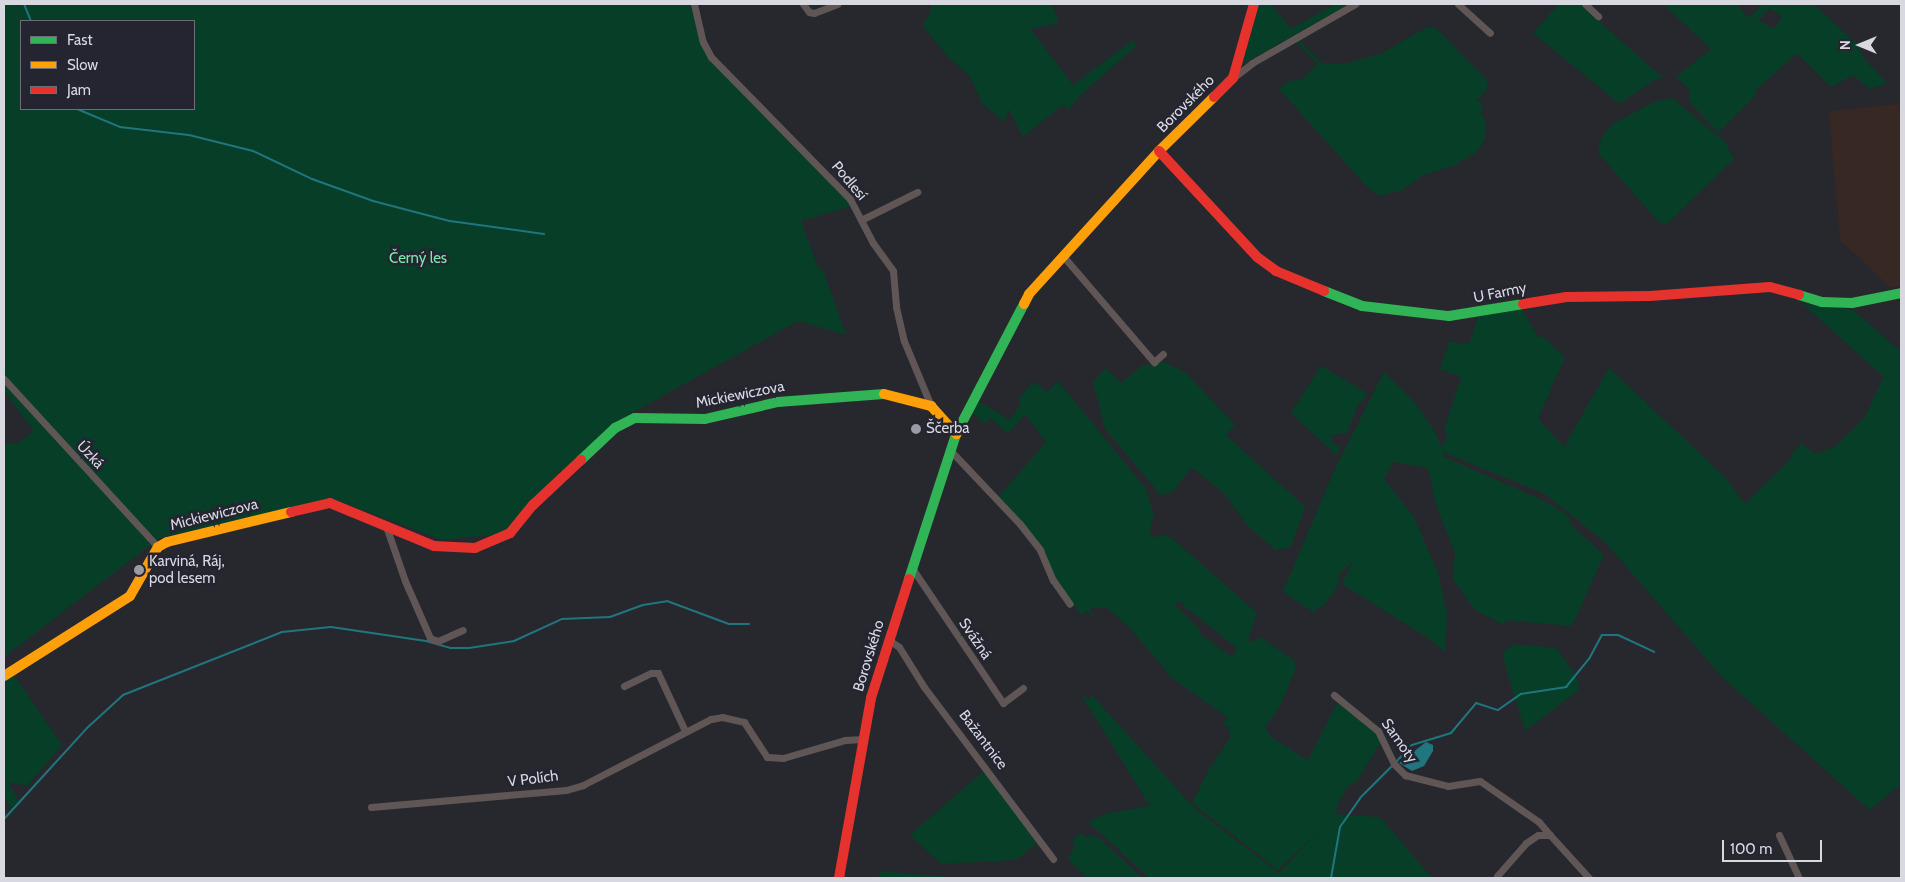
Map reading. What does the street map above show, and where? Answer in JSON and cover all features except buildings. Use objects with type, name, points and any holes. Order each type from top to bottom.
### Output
[{"type":"street","name":"Podlesí","points":[[694,4],[703,42],[711,57],[850,199],[881,257],[893,270],[896,306],[904,341],[931,406]]},
{"type":"street","points":[[803,4],[809,12],[814,13],[836,4]]},
{"type":"street","points":[[1254,4],[1248,33],[1241,46],[1243,64],[1355,4]]},
{"type":"street","points":[[1458,4],[1490,33]]},
{"type":"street","points":[[1585,4],[1598,16]]},
{"type":"street","name":"Borovského","points":[[839,878],[862,739],[889,640],[949,449],[956,434],[1030,294],[1159,152],[1233,78],[1243,64]]},
{"type":"street","name":"U Farmy","points":[[1159,152],[1257,257],[1276,271],[1362,306],[1449,316],[1566,296],[1650,296],[1770,286],[1822,302],[1852,303],[1901,293]]},
{"type":"street","points":[[861,220],[917,192]]},
{"type":"street","points":[[1063,256],[1154,362],[1163,354]]},
{"type":"street","name":"Úzká","points":[[4,378],[158,547]]},
{"type":"street","name":"Mickiewiczova","points":[[4,676],[130,596],[158,547],[180,538],[330,503],[387,529],[434,546],[461,549],[475,548],[501,540],[615,428],[635,418],[705,419],[778,402],[868,392],[903,396],[931,406],[956,434]]},
{"type":"street","points":[[949,449],[1020,524],[1040,550],[1053,580],[1070,604]]},
{"type":"street","points":[[387,529],[404,581],[430,638],[438,640],[464,630]]},
{"type":"street","name":"Svážná","points":[[912,568],[1003,703],[1023,688]]},
{"type":"street","name":"Bažantnice","points":[[889,640],[898,647],[924,687],[1053,859]]},
{"type":"street","points":[[624,686],[651,673],[658,673],[685,731]]},
{"type":"street","name":"Samoty","points":[[1334,695],[1378,731],[1394,764],[1406,775],[1448,786],[1480,781],[1539,822],[1589,878]]},
{"type":"street","name":"V Polích","points":[[371,807],[566,790],[583,784],[711,719],[732,717],[744,722],[767,757],[783,758],[845,740],[862,739]]},
{"type":"street","points":[[1497,876],[1526,843],[1538,835],[1550,835]]},
{"type":"street","points":[[1780,835],[1799,878]]},
{"type":"shaded area","points":[[1901,104],[1901,286],[1890,287],[1840,240],[1829,111]]},
{"type":"green space","name":"Černý les","points":[[4,4],[691,4],[701,46],[855,205],[801,221],[819,270],[823,269],[846,335],[798,321],[623,418],[501,534],[442,540],[336,500],[161,537],[4,657],[4,444],[18,443],[34,431],[4,391]]},
{"type":"green space","points":[[930,4],[1052,4],[1059,23],[1030,29],[1073,85],[1133,40],[1136,46],[1084,92],[1068,110],[1064,104],[1023,137],[1009,109],[1004,122],[982,103],[969,75],[948,57],[923,26],[931,11]]},
{"type":"green space","points":[[1257,4],[1271,4],[1291,29],[1335,4],[1349,4],[1239,66]]},
{"type":"green space","points":[[1559,4],[1579,4],[1663,78],[1655,80],[1620,103],[1615,100],[1533,33]]},
{"type":"green space","points":[[1663,4],[1736,4],[1749,18],[1763,4],[1813,4],[1857,44],[1864,59],[1887,83],[1870,89],[1853,75],[1831,87],[1797,53],[1756,90],[1756,95],[1718,133],[1689,101],[1689,89],[1676,77],[1711,49]],"holes":[[[1770,8],[1782,17],[1774,29],[1758,20]]]},
{"type":"green space","points":[[1426,28],[1436,28],[1488,81],[1486,90],[1475,102],[1481,100],[1483,113],[1479,110],[1485,121],[1485,139],[1476,153],[1455,164],[1463,163],[1423,175],[1402,190],[1380,196],[1368,188],[1279,89],[1289,81],[1302,79],[1318,64],[1296,42],[1275,54],[1299,40],[1322,63],[1343,64],[1380,54]]},
{"type":"green space","points":[[1672,98],[1725,142],[1734,159],[1666,225],[1657,220],[1600,155],[1598,149],[1603,135],[1613,124],[1654,102]]},
{"type":"green space","points":[[1803,304],[1852,309],[1901,352],[1901,784],[1870,810],[1722,677],[1605,542],[1545,494],[1443,452],[1442,456],[1542,500],[1568,515],[1571,525],[1604,555],[1572,626],[1506,620],[1505,625],[1475,610],[1453,579],[1455,553],[1436,505],[1428,468],[1393,462],[1384,479],[1414,517],[1438,573],[1447,614],[1445,652],[1428,638],[1342,584],[1353,562],[1340,573],[1338,585],[1326,603],[1313,612],[1283,592],[1333,473],[1384,372],[1416,404],[1435,432],[1442,448],[1447,434],[1444,430],[1461,377],[1440,369],[1449,342],[1469,344],[1479,316],[1520,307],[1539,338],[1542,336],[1565,357],[1538,419],[1564,447],[1609,368],[1726,478],[1745,504],[1792,458],[1790,456],[1802,443],[1815,454],[1835,447],[1864,418],[1884,377]]},
{"type":"green space","points":[[1161,361],[1185,372],[1235,425],[1226,435],[1305,507],[1291,547],[1275,550],[1247,525],[1224,493],[1195,470],[1190,469],[1173,492],[1161,495],[1105,429],[1093,382],[1106,368],[1121,383],[1143,365],[1155,365]]},
{"type":"green space","points":[[1321,366],[1367,393],[1363,401],[1359,402],[1347,433],[1331,435],[1332,443],[1341,447],[1336,455],[1291,413]]},
{"type":"green space","points":[[1035,380],[1046,393],[1058,381],[1146,489],[1154,515],[1149,532],[1153,537],[1165,535],[1173,539],[1257,613],[1248,640],[1250,643],[1260,637],[1295,661],[1296,668],[1280,706],[1265,727],[1272,738],[1308,760],[1339,700],[1379,733],[1379,745],[1355,784],[1350,784],[1341,797],[1335,814],[1380,817],[1432,878],[1149,878],[1088,822],[1108,813],[1150,806],[1083,698],[1084,695],[1089,700],[1092,695],[1194,808],[1279,873],[1320,830],[1278,870],[1192,803],[1208,771],[1230,738],[1229,728],[1223,724],[1227,717],[1172,678],[1131,629],[1107,608],[1090,608],[1092,616],[1087,611],[1081,615],[1052,572],[1045,553],[970,467],[999,496],[1046,442],[1025,414],[1008,434],[990,418],[985,424],[972,412],[978,401],[1010,420],[1021,403],[1018,400],[1031,384],[1036,386]],"holes":[[[1178,601],[1237,648],[1232,657],[1200,634],[1200,630],[1175,605]]]},
{"type":"green space","points":[[1513,644],[1557,648],[1580,683],[1577,686],[1579,690],[1525,731],[1502,654]]},
{"type":"green space","points":[[14,675],[62,745],[27,786],[8,782],[19,802],[11,808],[4,796],[4,682]]},
{"type":"green space","points":[[984,771],[1037,843],[1016,860],[941,864],[910,835]]},
{"type":"green space","points":[[1081,833],[1085,837],[1090,835],[1099,838],[1142,878],[1086,878],[1068,859],[1075,846],[1072,840]]},
{"type":"green space","points":[[879,871],[950,877],[950,878],[879,878]]},
{"type":"water","points":[[1426,742],[1433,745],[1433,751],[1424,766],[1412,771],[1399,763]]},
{"type":"waterway","points":[[24,4],[31,20]]},
{"type":"waterway","points":[[79,110],[120,127],[189,135],[253,151],[312,179],[373,201],[450,221],[544,234]]},
{"type":"waterway","points":[[4,819],[87,728],[123,695],[282,632],[331,627],[426,641],[450,648],[469,648],[514,641],[562,619],[610,617],[643,605],[667,601],[729,624],[749,624]]},
{"type":"waterway","points":[[1396,762],[1412,745],[1451,733],[1476,703],[1498,710],[1521,694],[1566,687],[1589,659],[1602,635],[1618,635],[1654,652]]},
{"type":"waterway","points":[[1331,878],[1340,827],[1360,798],[1393,765]]},
{"type":"traffic: fast","points":[[1324,291],[1362,306],[1449,316],[1523,304]]},
{"type":"traffic: fast","points":[[1799,295],[1822,302],[1852,303],[1901,293]]},
{"type":"traffic: fast","points":[[909,579],[956,434],[1024,304]]},
{"type":"traffic: fast","points":[[581,460],[615,428],[635,418],[705,419],[778,402],[884,394]]},
{"type":"traffic: slow","points":[[1024,304],[1029,294],[1159,151],[1214,97]]},
{"type":"traffic: slow","points":[[884,394],[931,406],[956,434]]},
{"type":"traffic: slow","points":[[4,676],[130,596],[158,547],[167,542],[291,512]]},
{"type":"traffic: jam","points":[[1214,97],[1233,78],[1254,4]]},
{"type":"traffic: jam","points":[[1159,151],[1257,257],[1276,271],[1324,291]]},
{"type":"traffic: jam","points":[[1523,304],[1566,297],[1650,296],[1770,287],[1799,295]]},
{"type":"traffic: jam","points":[[291,512],[330,503],[434,546],[475,548],[510,533],[533,505],[581,460]]},
{"type":"traffic: jam","points":[[839,878],[871,698],[909,579]]},
{"type":"place","name":"Ščerba","points":[[916,429]]},
{"type":"place","name":"Karviná, Ráj, pod lesem","points":[[139,570]]}]
